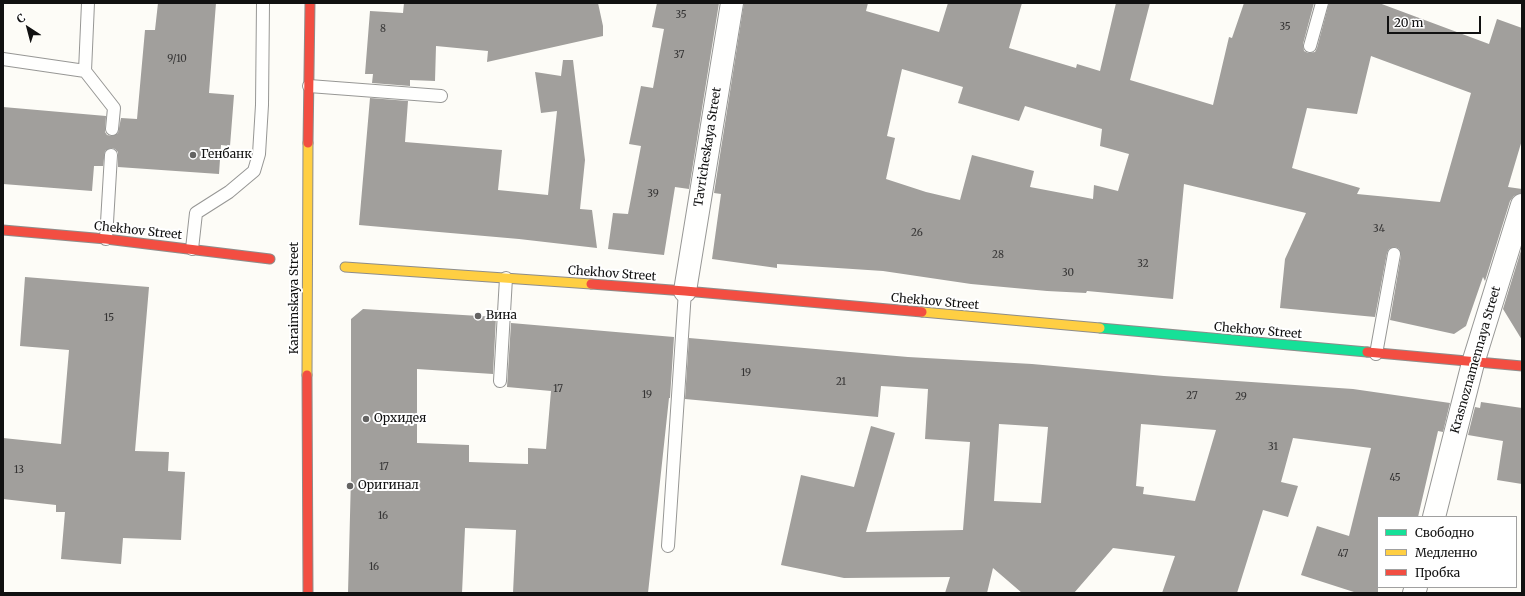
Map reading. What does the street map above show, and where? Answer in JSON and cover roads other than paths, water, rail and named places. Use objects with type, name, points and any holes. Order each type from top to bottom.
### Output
[{"type":"main road","name":"Karaimskaya Street","points":[[308,593],[307,264],[310,3]]},
{"type":"main road","name":"Chekhov Street","points":[[3,230],[192,248],[270,259]]},
{"type":"main road","name":"Chekhov Street","points":[[346,267],[685,291],[1472,363],[1522,366]]},
{"type":"street","name":"Tavricheskaya Street","points":[[685,291],[732,3]]},
{"type":"street","name":"Krasnoznamennaya Street","points":[[1434,516],[1472,363],[1522,204]]},
{"type":"lane","points":[[88,3],[85,71],[114,108],[112,130]]},
{"type":"lane","points":[[192,248],[196,214],[229,192],[254,171],[256,165],[259,154],[262,105],[263,3]]},
{"type":"lane","points":[[1310,46],[1322,3]]},
{"type":"lane","points":[[3,59],[85,71]]},
{"type":"lane","points":[[309,86],[441,96]]},
{"type":"lane","points":[[106,239],[111,155]]},
{"type":"lane","points":[[1376,354],[1394,254]]},
{"type":"lane","points":[[500,381],[506,278]]},
{"type":"lane","points":[[668,546],[685,291]]},
{"type":"place","name":"Генбанк","points":[[193,155]]},
{"type":"place","name":"Вина","points":[[478,316]]},
{"type":"place","name":"Орхидея","points":[[366,419]]},
{"type":"place","name":"Оригинал","points":[[350,486]]}]
